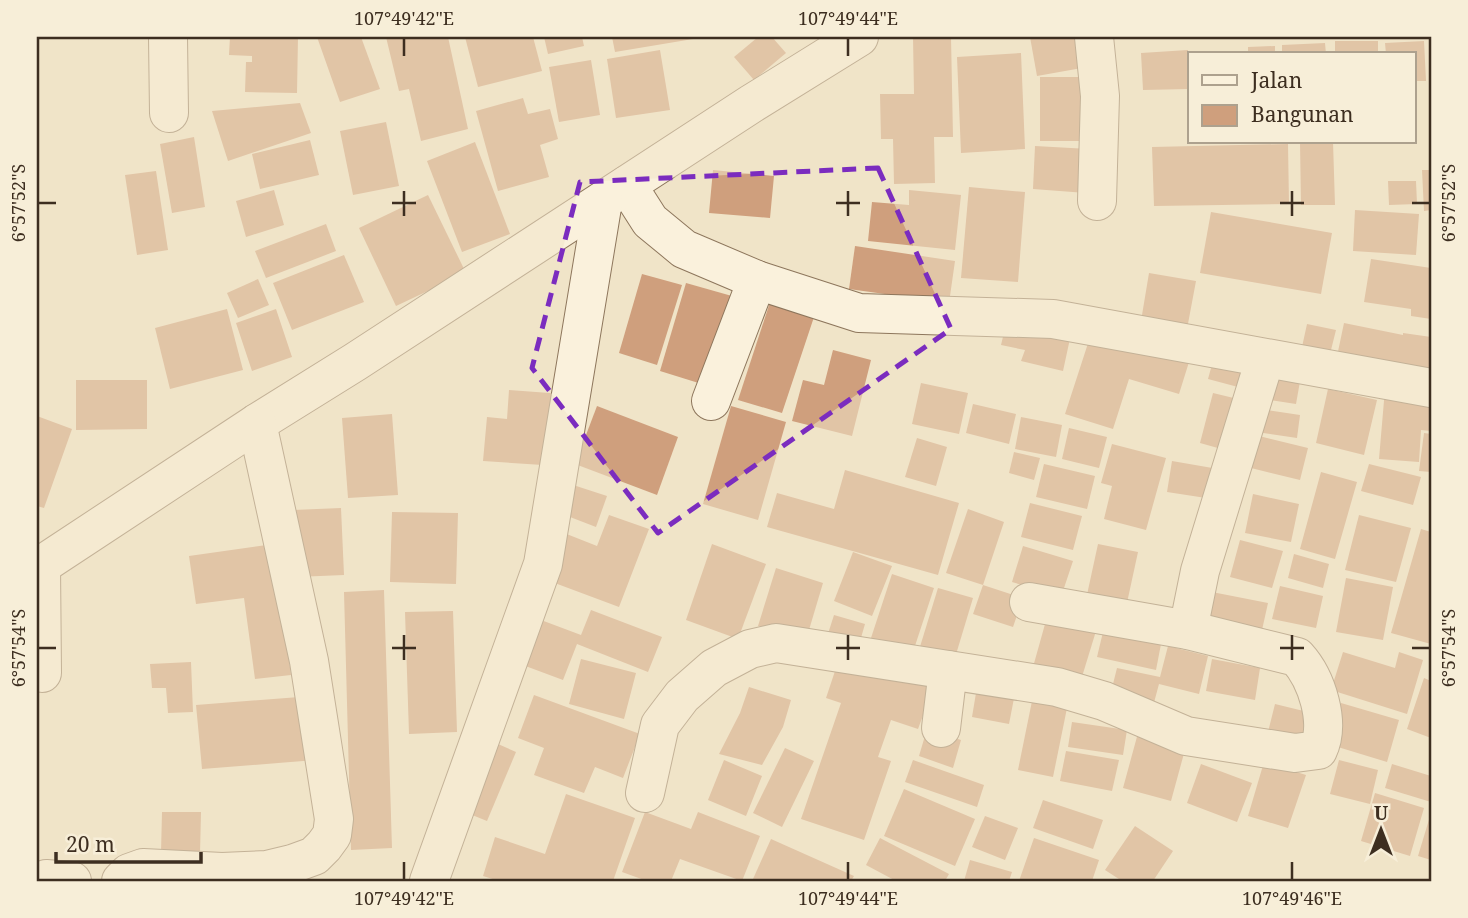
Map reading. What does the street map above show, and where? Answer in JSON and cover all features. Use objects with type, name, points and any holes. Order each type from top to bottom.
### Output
[{"type":"street","points":[[168,37],[169,113]]},
{"type":"street","points":[[42,673],[39,567],[257,423],[859,37]]},
{"type":"street","points":[[1094,37],[1100,96],[1097,201]]},
{"type":"street","points":[[615,193],[684,248],[757,280],[859,313],[1053,319],[1431,388]]},
{"type":"street","points":[[429,881],[542,565],[615,193]]},
{"type":"street","points":[[711,401],[757,280]]},
{"type":"street","points":[[1188,630],[1200,571],[1265,359]]},
{"type":"street","points":[[121,881],[128,873],[143,869],[189,872],[267,870],[314,856],[332,835],[334,819],[309,661],[257,423]]},
{"type":"street","points":[[645,793],[660,725],[682,696],[714,668],[750,649],[776,643],[1056,687],[1104,701],[1186,736],[1295,753],[1318,750],[1324,738],[1319,696],[1308,669],[1297,657],[1188,630],[1029,602]]},
{"type":"street","points":[[942,728],[948,670]]},
{"type":"highlighted area","points":[[878,168],[951,329],[658,533],[532,368],[580,182]]},
{"type":"building","points":[[230,37],[298,37],[297,93],[245,92],[246,62],[252,62],[252,56],[229,55]]},
{"type":"building","points":[[317,37],[361,37],[380,89],[340,102]]},
{"type":"building","points":[[386,37],[448,37],[468,129],[421,141],[409,89],[399,91]]},
{"type":"building","points":[[465,37],[533,37],[542,71],[478,87]]},
{"type":"building","points":[[544,37],[582,37],[584,46],[548,54]]},
{"type":"building","points":[[612,37],[699,37],[699,38],[615,52]]},
{"type":"building","points":[[758,37],[772,37],[786,53],[754,80],[734,57]]},
{"type":"building","points":[[913,37],[951,37],[953,137],[934,137],[935,183],[894,184],[893,139],[881,139],[880,94],[914,94]]},
{"type":"building","points":[[1030,37],[1088,37],[1093,66],[1037,76]]},
{"type":"building","points":[[1335,41],[1378,41],[1378,52],[1335,52]]},
{"type":"building","points":[[1424,41],[1426,81],[1416,81],[1416,52],[1386,52],[1385,43]]},
{"type":"building","points":[[1325,43],[1326,52],[1282,52],[1282,45]]},
{"type":"building","points":[[1275,46],[1275,52],[1248,52],[1248,47]]},
{"type":"building","points":[[660,50],[670,110],[616,118],[607,59]]},
{"type":"building","points":[[1188,50],[1188,89],[1143,90],[1141,53]]},
{"type":"building","points":[[1021,53],[1025,149],[961,153],[957,57]]},
{"type":"building","points":[[591,60],[600,115],[559,122],[549,67]]},
{"type":"building","points":[[1040,77],[1092,77],[1093,141],[1040,141]]},
{"type":"building","points":[[523,98],[528,114],[550,109],[558,139],[540,145],[549,177],[498,191],[476,111]]},
{"type":"building","points":[[300,103],[311,133],[228,161],[212,111]]},
{"type":"building","points":[[386,122],[399,186],[353,195],[340,131]]},
{"type":"building","points":[[194,137],[205,207],[172,213],[160,144]]},
{"type":"building","points":[[310,140],[319,175],[260,189],[252,154]]},
{"type":"building","points":[[475,142],[510,234],[462,252],[427,161]]},
{"type":"building","points":[[1288,144],[1289,204],[1154,206],[1152,147]]},
{"type":"building","points":[[1300,144],[1333,144],[1335,205],[1301,205]]},
{"type":"building","points":[[1035,146],[1089,149],[1086,193],[1033,189]]},
{"type":"building","points":[[713,170],[774,176],[770,218],[709,213]]},
{"type":"building","points":[[1422,170],[1431,170],[1431,210],[1424,211]]},
{"type":"building","points":[[156,171],[168,250],[137,255],[125,175]]},
{"type":"building","points":[[1388,181],[1416,181],[1417,204],[1389,205]]},
{"type":"building","points":[[969,187],[1025,192],[1018,282],[961,278]]},
{"type":"building","points":[[274,190],[284,225],[246,237],[236,201]]},
{"type":"building","points":[[909,190],[961,195],[955,250],[868,241],[872,202],[909,205]]},
{"type":"building","points":[[428,195],[466,273],[396,306],[359,228]]},
{"type":"building","points":[[1355,210],[1419,214],[1416,255],[1353,251]]},
{"type":"building","points":[[1211,212],[1332,233],[1321,294],[1200,273]]},
{"type":"building","points":[[326,224],[336,251],[266,278],[255,251]]},
{"type":"building","points":[[855,246],[955,261],[949,303],[849,289]]},
{"type":"building","points":[[344,255],[364,302],[292,330],[273,283]]},
{"type":"building","points":[[1371,259],[1431,268],[1431,319],[1411,316],[1411,309],[1364,302]]},
{"type":"building","points":[[1149,273],[1196,281],[1187,329],[1141,321]]},
{"type":"building","points":[[642,274],[682,285],[657,365],[619,353]]},
{"type":"building","points":[[258,279],[269,305],[238,318],[227,293]]},
{"type":"building","points":[[686,283],[739,298],[705,385],[660,371]]},
{"type":"building","points":[[774,290],[818,305],[782,413],[738,400]]},
{"type":"building","points":[[227,309],[243,370],[170,389],[155,328]]},
{"type":"building","points":[[276,309],[292,357],[252,371],[236,323]]},
{"type":"building","points":[[1007,320],[1071,334],[1063,371],[1021,361],[1025,350],[1001,345]]},
{"type":"building","points":[[1344,323],[1403,335],[1431,337],[1431,378],[1336,361]]},
{"type":"building","points":[[1307,324],[1336,330],[1328,362],[1300,356]]},
{"type":"building","points":[[1092,331],[1189,362],[1179,394],[1129,379],[1113,429],[1065,414]]},
{"type":"building","points":[[833,350],[871,360],[852,436],[792,421],[803,380],[824,385]]},
{"type":"building","points":[[1216,350],[1261,362],[1253,391],[1208,379]]},
{"type":"building","points":[[1270,365],[1302,370],[1296,404],[1264,399]]},
{"type":"building","points":[[76,380],[147,380],[147,429],[76,430]]},
{"type":"building","points":[[921,383],[968,393],[959,434],[912,424]]},
{"type":"building","points":[[1328,389],[1377,400],[1364,455],[1316,443]]},
{"type":"building","points":[[1385,389],[1431,392],[1431,431],[1421,430],[1419,462],[1379,459]]},
{"type":"building","points":[[509,390],[563,394],[558,466],[483,461],[487,417],[507,419]]},
{"type":"building","points":[[1213,393],[1246,401],[1232,452],[1200,443]]},
{"type":"building","points":[[973,404],[1016,414],[1009,444],[966,433]]},
{"type":"building","points":[[597,406],[678,437],[657,495],[575,464]]},
{"type":"building","points":[[731,406],[786,422],[758,520],[703,504]]},
{"type":"building","points":[[1260,409],[1300,415],[1297,438],[1256,432]]},
{"type":"building","points":[[392,414],[398,495],[348,498],[342,418]]},
{"type":"building","points":[[37,416],[72,429],[44,508],[37,506]]},
{"type":"building","points":[[1021,417],[1062,425],[1056,457],[1015,449]]},
{"type":"building","points":[[1069,428],[1107,437],[1099,468],[1062,459]]},
{"type":"building","points":[[1424,433],[1431,434],[1431,472],[1419,471]]},
{"type":"building","points":[[1259,436],[1308,448],[1300,480],[1251,468]]},
{"type":"building","points":[[917,438],[947,447],[936,486],[905,477]]},
{"type":"building","points":[[1112,444],[1166,458],[1146,530],[1104,519],[1112,486],[1101,483]]},
{"type":"building","points":[[1014,452],[1040,458],[1034,480],[1009,473]]},
{"type":"building","points":[[1172,461],[1224,470],[1219,500],[1167,492]]},
{"type":"building","points":[[1044,464],[1095,476],[1087,509],[1036,497]]},
{"type":"building","points":[[1369,464],[1421,477],[1413,505],[1361,491]]},
{"type":"building","points":[[845,470],[959,503],[938,575],[767,527],[777,493],[834,509]]},
{"type":"building","points":[[1321,472],[1357,482],[1335,559],[1300,549]]},
{"type":"building","points":[[567,483],[607,496],[596,527],[557,512]]},
{"type":"building","points":[[1253,494],[1299,504],[1291,542],[1245,533]]},
{"type":"building","points":[[1030,503],[1082,516],[1073,550],[1021,537]]},
{"type":"building","points":[[341,508],[344,575],[296,577],[293,510]]},
{"type":"building","points":[[968,509],[1004,522],[983,585],[946,573]]},
{"type":"building","points":[[392,512],[458,513],[456,584],[390,582]]},
{"type":"building","points":[[609,515],[649,529],[619,607],[536,576],[554,529],[597,546]]},
{"type":"building","points":[[1359,515],[1411,528],[1396,582],[1345,570]]},
{"type":"building","points":[[1421,529],[1431,532],[1431,644],[1391,633]]},
{"type":"building","points":[[1240,540],[1283,551],[1272,588],[1230,577]]},
{"type":"building","points":[[274,544],[291,675],[255,679],[244,598],[196,604],[189,556]]},
{"type":"building","points":[[712,544],[766,564],[738,639],[686,620]]},
{"type":"building","points":[[1098,544],[1138,552],[1125,612],[1085,604]]},
{"type":"building","points":[[1023,546],[1073,561],[1061,597],[1012,582]]},
{"type":"building","points":[[853,552],[892,566],[872,616],[834,601]]},
{"type":"building","points":[[1294,554],[1329,564],[1323,588],[1288,578]]},
{"type":"building","points":[[776,568],[823,583],[806,640],[758,626]]},
{"type":"building","points":[[892,574],[934,588],[912,655],[870,641]]},
{"type":"building","points":[[1346,578],[1393,587],[1383,640],[1336,632]]},
{"type":"building","points":[[983,585],[1023,598],[1013,627],[973,614]]},
{"type":"building","points":[[1280,586],[1323,596],[1316,628],[1272,619]]},
{"type":"building","points":[[938,588],[973,598],[954,661],[919,650]]},
{"type":"building","points":[[384,590],[392,848],[351,850],[344,592]]},
{"type":"building","points":[[1212,592],[1268,603],[1260,639],[1205,628]]},
{"type":"building","points":[[591,610],[662,637],[648,672],[577,644],[563,680],[507,659],[525,614],[581,635]]},
{"type":"building","points":[[453,611],[457,732],[409,734],[405,612]]},
{"type":"building","points":[[834,615],[865,624],[858,648],[826,640]]},
{"type":"building","points":[[1047,617],[1096,631],[1081,680],[1033,667]]},
{"type":"building","points":[[1103,632],[1161,644],[1156,670],[1097,657]]},
{"type":"building","points":[[1168,646],[1208,656],[1199,694],[1159,684],[1152,710],[1109,700],[1117,668],[1160,677]]},
{"type":"building","points":[[1343,652],[1395,668],[1399,652],[1423,660],[1407,714],[1331,690]]},
{"type":"building","points":[[840,656],[933,688],[918,729],[891,720],[878,757],[891,761],[864,840],[801,819],[841,703],[826,698]]},
{"type":"building","points":[[581,659],[636,673],[624,719],[569,704]]},
{"type":"building","points":[[1212,659],[1260,668],[1255,700],[1206,691]]},
{"type":"building","points":[[191,662],[193,712],[168,713],[166,688],[152,688],[150,664]]},
{"type":"building","points":[[1424,678],[1431,681],[1431,738],[1407,729]]},
{"type":"building","points":[[978,681],[1016,688],[1009,724],[972,717]]},
{"type":"building","points":[[749,687],[791,700],[783,727],[762,765],[719,754],[740,713]]},
{"type":"building","points":[[534,695],[640,734],[623,778],[595,767],[584,793],[534,775],[544,748],[518,738]]},
{"type":"building","points":[[312,696],[316,760],[202,769],[196,705]]},
{"type":"building","points":[[1032,701],[1067,708],[1053,777],[1018,770]]},
{"type":"building","points":[[1341,703],[1399,720],[1387,762],[1328,744]]},
{"type":"building","points":[[1275,704],[1320,715],[1313,743],[1268,732]]},
{"type":"building","points":[[1072,722],[1127,730],[1123,755],[1068,747]]},
{"type":"building","points":[[927,729],[961,740],[953,768],[919,756]]},
{"type":"building","points":[[1138,733],[1186,746],[1171,801],[1123,788]]},
{"type":"building","points":[[475,734],[516,752],[487,821],[445,804]]},
{"type":"building","points":[[785,748],[814,761],[782,827],[753,813]]},
{"type":"building","points":[[1066,751],[1119,760],[1112,791],[1060,781]]},
{"type":"building","points":[[724,760],[762,776],[746,816],[708,800]]},
{"type":"building","points":[[913,760],[984,785],[977,807],[905,782]]},
{"type":"building","points":[[1339,760],[1378,770],[1370,804],[1330,794]]},
{"type":"building","points":[[1264,762],[1306,775],[1288,828],[1248,816]]},
{"type":"building","points":[[1201,764],[1252,783],[1237,822],[1187,803]]},
{"type":"building","points":[[1392,764],[1431,776],[1431,802],[1385,788]]},
{"type":"building","points":[[904,789],[975,819],[955,866],[884,836]]},
{"type":"building","points":[[1375,793],[1424,808],[1410,856],[1361,841]]},
{"type":"building","points":[[566,794],[635,818],[613,881],[499,881],[483,876],[495,837],[545,854]]},
{"type":"building","points":[[1043,800],[1103,820],[1093,849],[1033,828]]},
{"type":"building","points":[[162,812],[201,812],[200,854],[161,853]]},
{"type":"building","points":[[645,812],[691,829],[698,812],[760,836],[742,881],[680,859],[671,881],[647,881],[622,872]]},
{"type":"building","points":[[1431,813],[1431,860],[1418,856]]},
{"type":"building","points":[[985,816],[1018,828],[1005,860],[972,847]]},
{"type":"building","points":[[1135,826],[1173,851],[1153,881],[1122,881],[1105,870]]},
{"type":"building","points":[[880,838],[949,874],[945,881],[896,881],[866,865]]},
{"type":"building","points":[[1034,838],[1099,860],[1092,881],[1019,881]]},
{"type":"building","points":[[771,839],[854,876],[851,881],[753,879]]},
{"type":"building","points":[[970,860],[1012,872],[1009,881],[964,881]]}]
